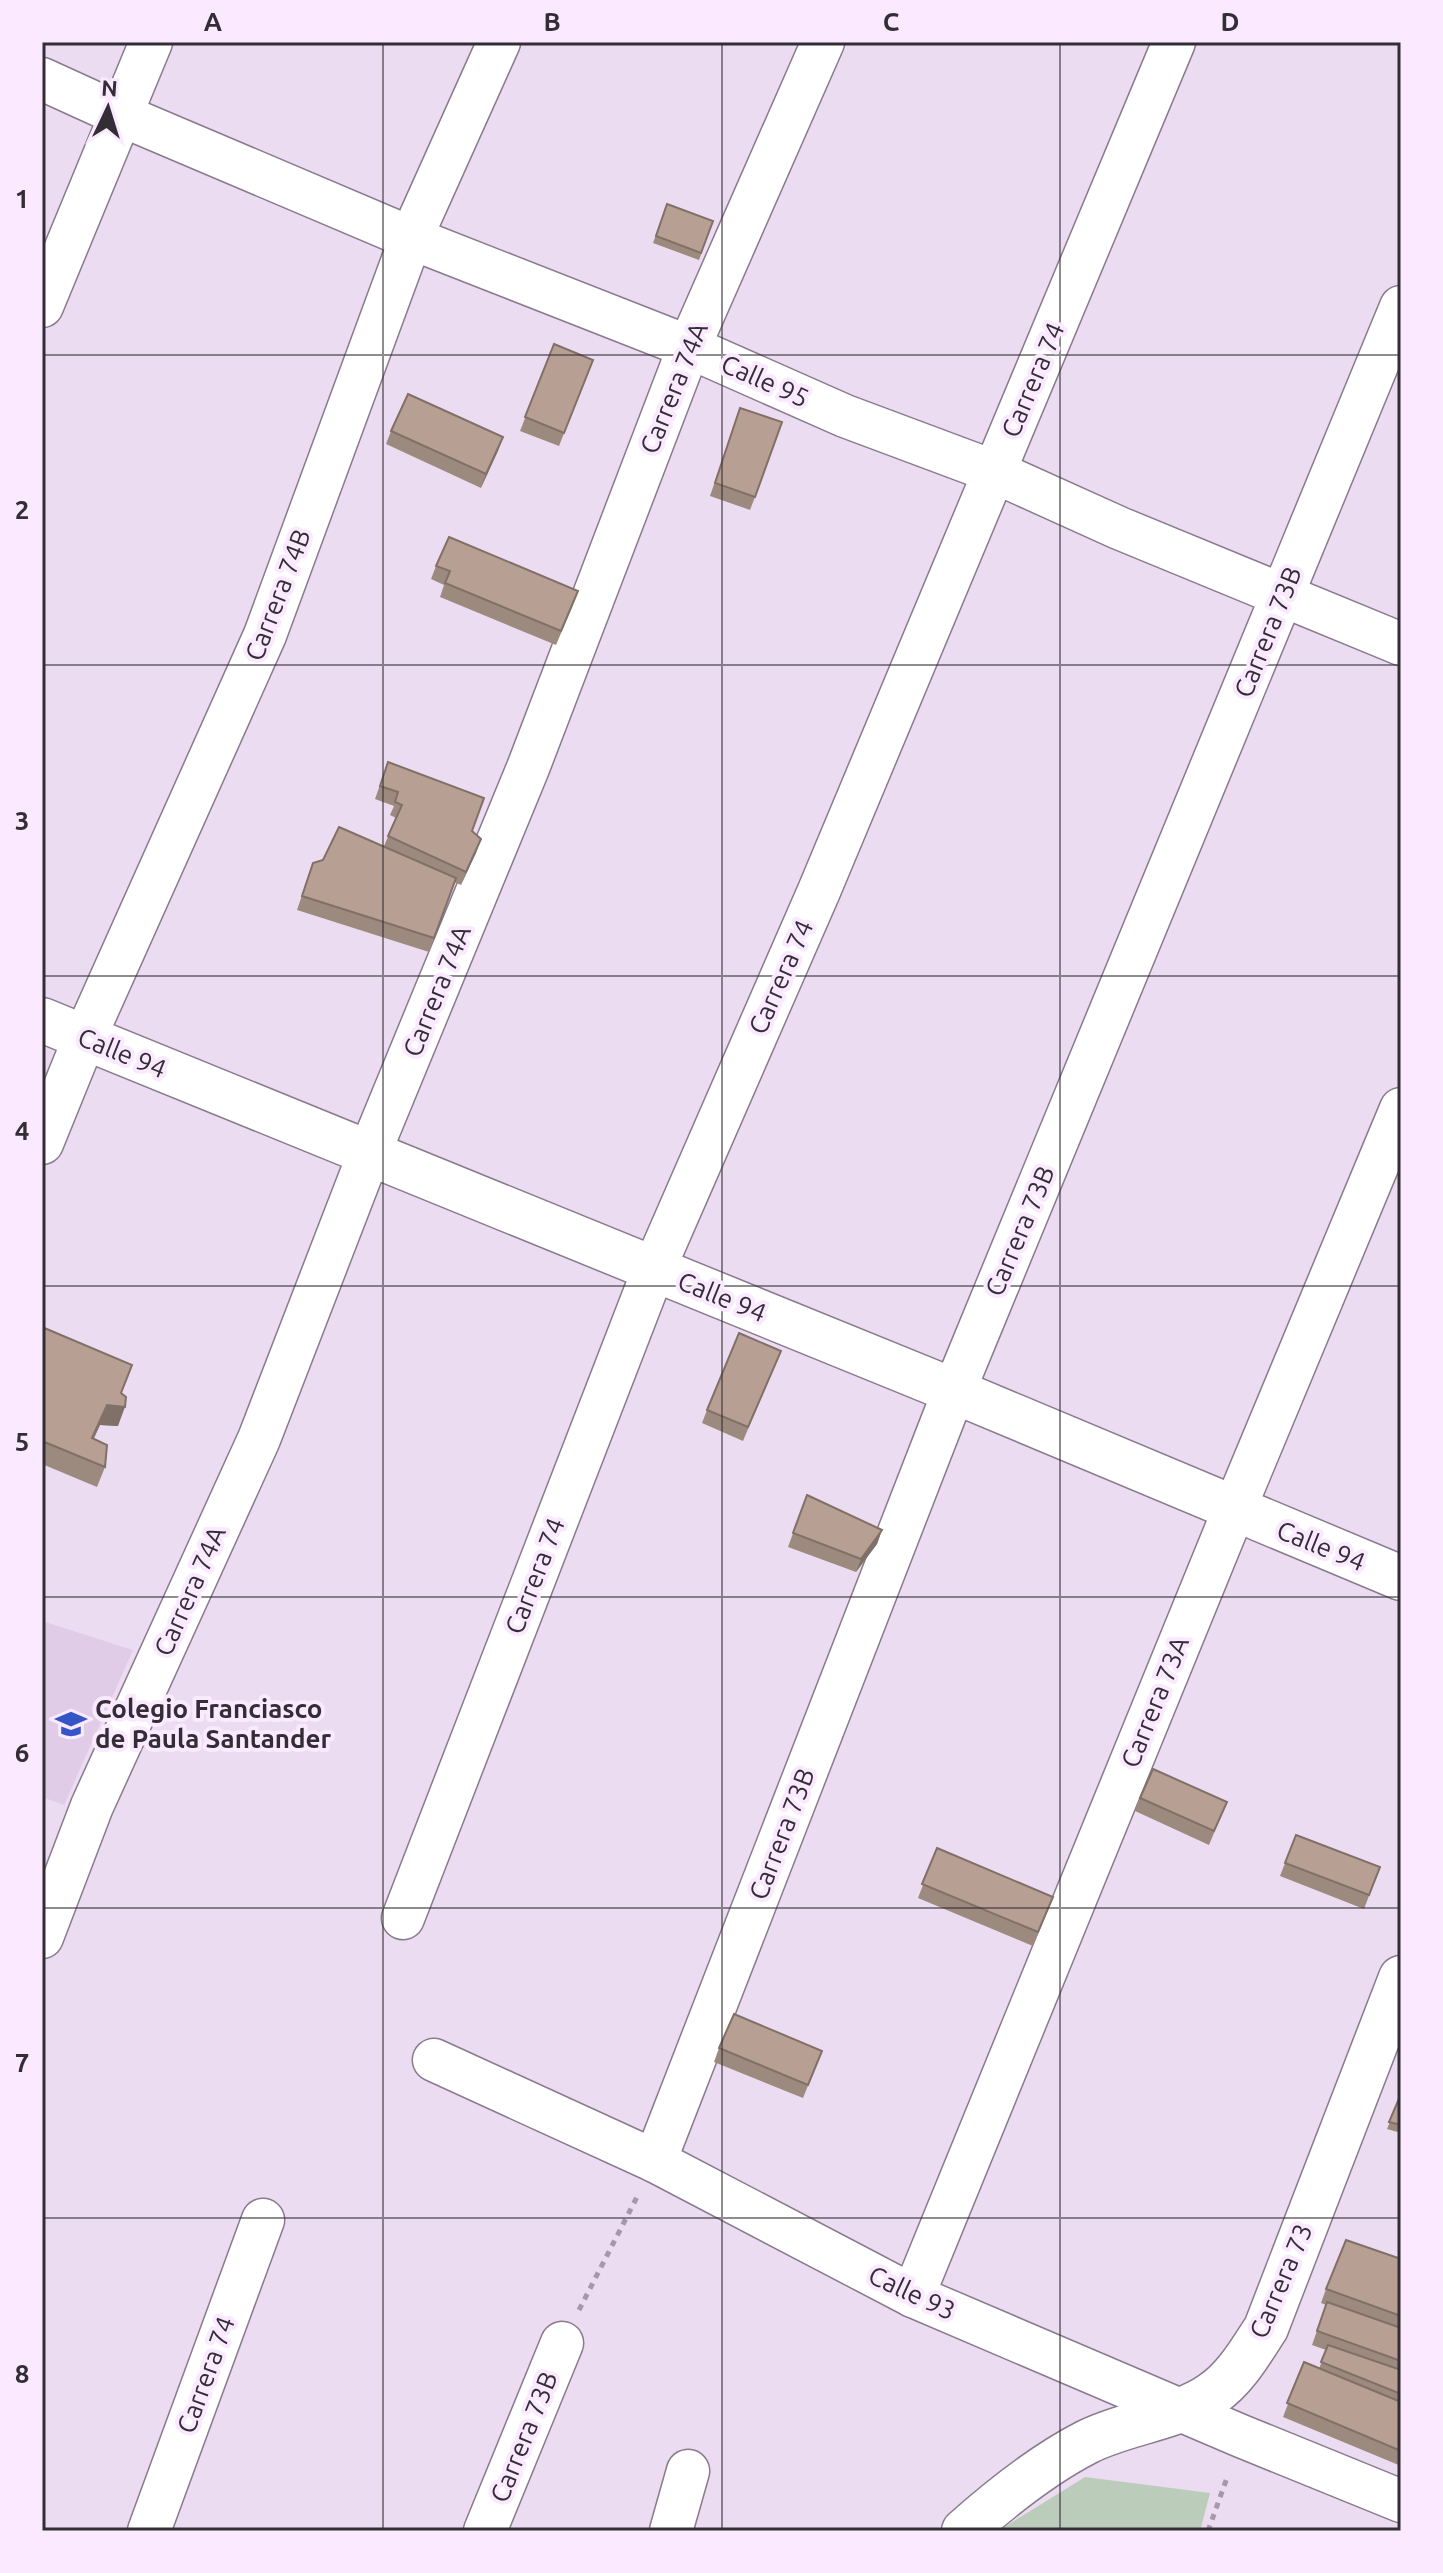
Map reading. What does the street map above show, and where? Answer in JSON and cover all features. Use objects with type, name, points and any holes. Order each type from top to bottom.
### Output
[{"type":"street","points":[[42,306],[151,42]]},
{"type":"street","name":"Carrera 74B","points":[[42,1143],[85,1037],[265,635],[411,238],[499,42]]},
{"type":"street","name":"Carrera 74A","points":[[42,1937],[92,1806],[259,1439],[369,1154],[528,768],[689,347],[823,42]]},
{"type":"street","name":"Carrera 74","points":[[403,1918],[654,1269],[819,891],[1174,42]]},
{"type":"street","name":"Calle 95","points":[[42,79],[411,238],[689,347],[845,416],[995,472],[1119,528],[1401,644]]},
{"type":"street","name":"Carrera 73B","points":[[655,2161],[954,1391],[1401,307]]},
{"type":"street","name":"Calle 94","points":[[42,1020],[954,1391],[1401,1578]]},
{"type":"street","name":"Carrera 73A","points":[[913,2296],[1401,1109]]},
{"type":"street","name":"Carrera 73","points":[[964,2531],[999,2500],[1064,2455],[1090,2440],[1180,2409],[1213,2394],[1242,2363],[1266,2328],[1401,1978]]},
{"type":"street","name":"Calle 93","points":[[434,2060],[655,2161],[913,2296],[1401,2501]]},
{"type":"street","name":"Carrera 74","points":[[149,2531],[263,2220]]},
{"type":"street","name":"Carrera 73B","points":[[485,2531],[562,2343]]},
{"type":"street","points":[[671,2531],[688,2471]]},
{"type":"path","points":[[562,2343],[655,2161]]},
{"type":"path","points":[[1208,2531],[1241,2436]]},
{"type":"shaded area","name":"Colegio Franciasco de Paula Santander","points":[[42,1621],[133,1650],[64,1805],[42,1797]]},
{"type":"green space","points":[[1085,2477],[1210,2493],[1200,2531],[998,2531]]},
{"type":"building","points":[[667,204],[713,221],[701,253],[656,236]]},
{"type":"building","points":[[554,344],[593,360],[564,433],[525,417]]},
{"type":"building","points":[[408,394],[503,437],[486,474],[391,431]]},
{"type":"building","points":[[740,408],[782,422],[755,497],[715,483]]},
{"type":"building","points":[[449,537],[578,591],[561,631],[445,583],[450,571],[436,566]]},
{"type":"building","points":[[388,762],[484,798],[472,831],[481,839],[466,872],[388,836],[402,805],[395,802],[398,792],[380,786]]},
{"type":"building","points":[[339,827],[456,878],[434,938],[302,896],[313,863],[323,860]]},
{"type":"building","points":[[42,1327],[132,1365],[121,1393],[126,1397],[125,1407],[107,1405],[92,1438],[107,1445],[105,1467],[42,1441]]},
{"type":"building","points":[[739,1333],[781,1351],[748,1427],[707,1410]]},
{"type":"building","points":[[807,1495],[882,1530],[861,1559],[793,1533]]},
{"type":"building","points":[[1153,1769],[1227,1802],[1214,1831],[1140,1798]]},
{"type":"building","points":[[1296,1835],[1380,1867],[1369,1895],[1285,1863]]},
{"type":"building","points":[[937,1848],[1053,1897],[1038,1932],[922,1884]]},
{"type":"building","points":[[734,2014],[822,2051],[808,2085],[719,2048]]},
{"type":"building","points":[[1401,2094],[1401,2125],[1389,2122]]},
{"type":"building","points":[[1346,2240],[1401,2259],[1401,2316],[1326,2289]]},
{"type":"building","points":[[1327,2302],[1401,2328],[1401,2361],[1317,2331]]},
{"type":"building","points":[[1328,2345],[1401,2370],[1401,2394],[1321,2362]]},
{"type":"building","points":[[1304,2362],[1401,2402],[1401,2451],[1287,2403]]},
{"type":"place","name":"Colegio Franciasco de Paula Santander","points":[[71,1724]]}]
